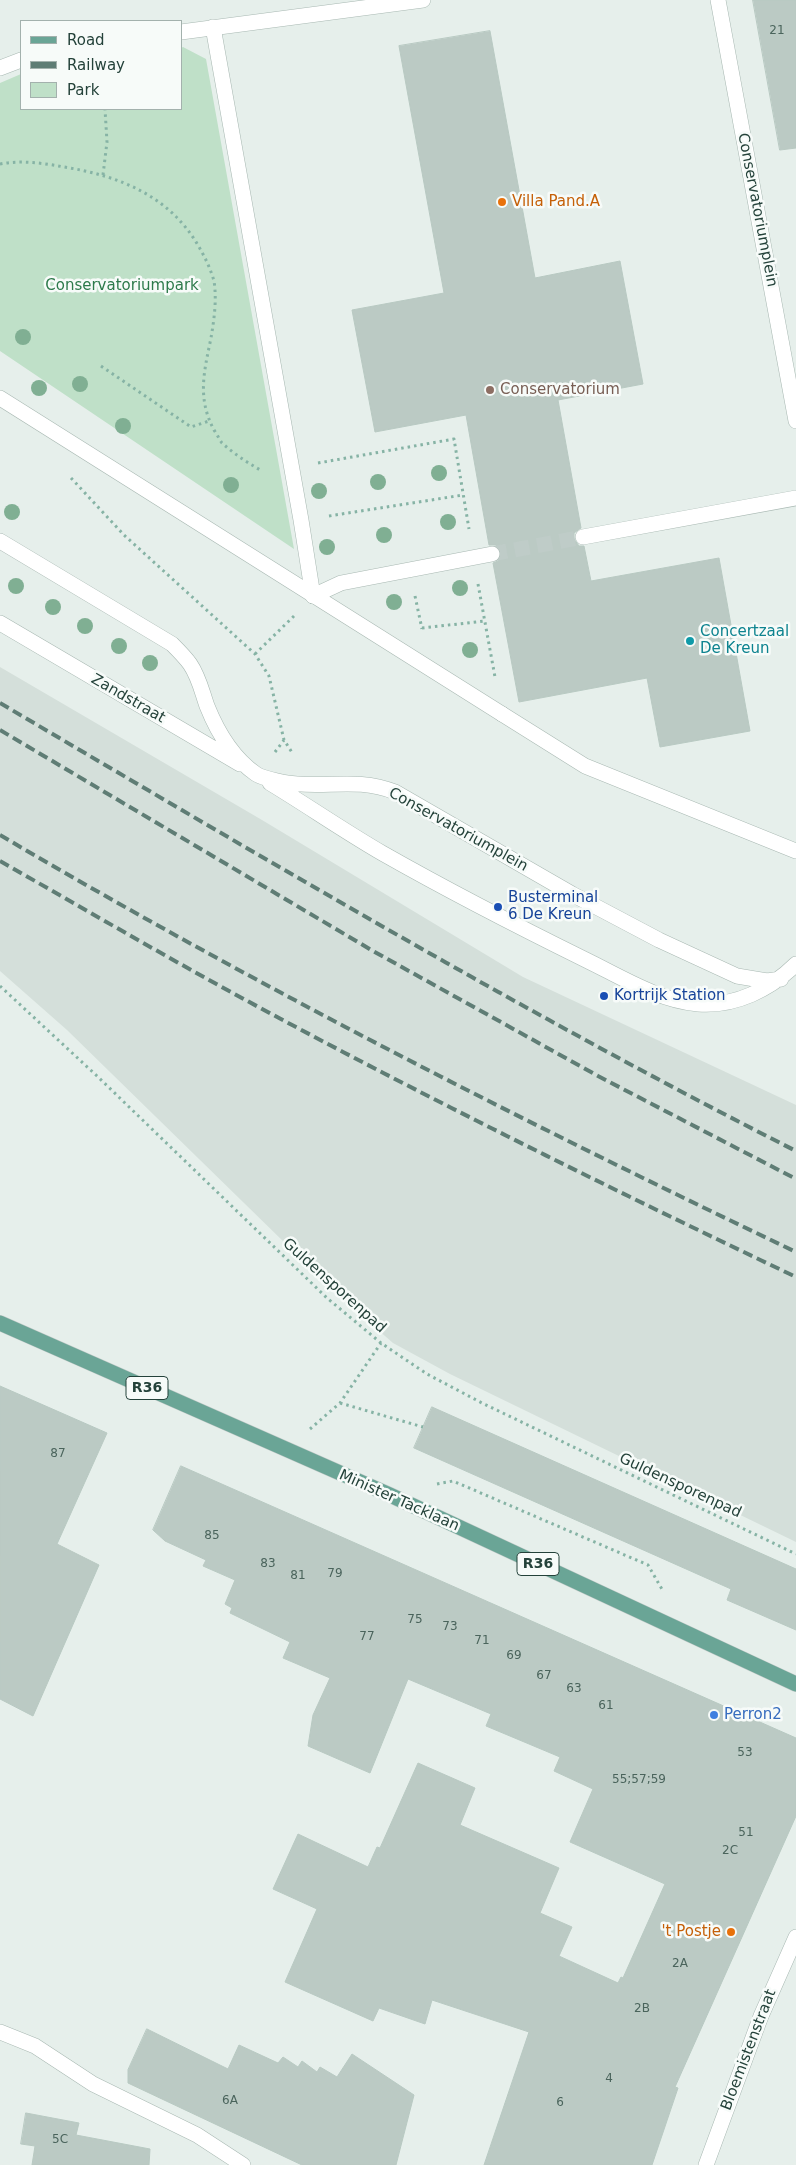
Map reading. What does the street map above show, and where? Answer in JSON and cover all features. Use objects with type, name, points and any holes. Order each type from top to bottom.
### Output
[{"type":"main road","name":"Minister Tacklaan","points":[[0,1323],[390,1496],[796,1684]]},
{"type":"street","points":[[182,32],[423,0]]},
{"type":"street","name":"Conservatoriumplein","points":[[718,0],[795,411]]},
{"type":"street","points":[[213,27],[292,467],[312,596]]},
{"type":"street","points":[[0,68],[20,60]]},
{"type":"street","points":[[0,398],[585,766],[796,851]]},
{"type":"street","points":[[583,538],[796,498]]},
{"type":"street","points":[[0,541],[172,644],[190,663],[214,723],[224,740],[257,774],[381,852],[507,922],[650,991],[674,1000],[698,1004],[722,1003],[745,997],[781,979],[796,964]]},
{"type":"street","points":[[312,596],[341,582],[492,554]]},
{"type":"street","name":"Zandstraat","points":[[0,623],[257,774]]},
{"type":"street","name":"Conservatoriumplein","points":[[257,774],[299,785],[317,786],[347,782],[378,785],[395,792],[572,894],[722,970],[753,980],[781,979]]},
{"type":"street","name":"Bloemistenstraat","points":[[706,2165],[761,2016],[796,1938]]},
{"type":"street","points":[[0,2032],[35,2046],[93,2084],[197,2135],[243,2165]]},
{"type":"path","points":[[103,176],[107,142],[105,110]]},
{"type":"path","points":[[0,164],[11,162],[46,164],[82,170],[125,183],[151,196],[172,210],[190,231],[203,254],[214,281],[215,317],[204,375],[203,397],[209,420],[220,441],[238,456],[266,474]]},
{"type":"path","points":[[101,366],[191,426],[209,420]]},
{"type":"path","points":[[292,467],[454,439],[502,714]]},
{"type":"path","points":[[66,473],[124,535],[256,654],[269,676],[284,740],[290,752],[296,757]]},
{"type":"path","points":[[301,520],[463,495]]},
{"type":"path","points":[[410,569],[431,669]]},
{"type":"path","points":[[422,628],[485,620]]},
{"type":"path","points":[[256,654],[289,621]]},
{"type":"path","name":"Guldensporenpad","points":[[0,986],[97,1076],[327,1298],[381,1344],[427,1374],[482,1403],[796,1554]]},
{"type":"path","points":[[294,1454],[309,1430],[340,1402],[381,1344]]},
{"type":"path","points":[[340,1402],[423,1427]]},
{"type":"path","points":[[435,1485],[453,1481],[648,1565],[687,1632]]},
{"type":"shaded area","points":[[0,667],[262,820],[523,977],[796,1105],[796,1542],[450,1374],[393,1343],[287,1245],[67,1030],[0,971]]},
{"type":"green space","name":"Conservatoriumpark","points":[[182,48],[206,59],[294,549],[0,351],[0,83],[20,74],[20,110],[182,110]]},
{"type":"building","points":[[753,0],[796,0],[796,148],[780,150]]},
{"type":"building","name":"Conservatorium","points":[[490,31],[535,278],[620,261],[643,384],[558,400],[581,528],[574,533],[574,539],[579,546],[584,546],[591,581],[719,558],[750,731],[660,747],[647,678],[519,702],[493,563],[498,561],[501,553],[496,545],[489,545],[466,415],[375,432],[352,310],[444,293],[399,46]]},
{"type":"building","points":[[0,1386],[107,1433],[57,1544],[99,1565],[33,1716],[0,1699]]},
{"type":"building","points":[[432,1407],[796,1569],[796,1630],[727,1600],[731,1589],[414,1448]]},
{"type":"building","points":[[181,1466],[796,1738],[796,1816],[675,2087],[678,2088],[652,2165],[484,2165],[529,2032],[432,2000],[425,2024],[379,2008],[373,2021],[285,1982],[317,1909],[273,1889],[298,1834],[368,1867],[377,1847],[380,1848],[418,1763],[475,1788],[460,1825],[559,1868],[540,1913],[572,1927],[559,1956],[618,1983],[621,1977],[623,1978],[665,1884],[570,1842],[593,1789],[554,1771],[560,1757],[486,1726],[491,1714],[408,1679],[370,1773],[308,1746],[313,1715],[330,1678],[283,1658],[290,1642],[230,1613],[232,1608],[225,1604],[235,1580],[203,1566],[206,1560],[165,1541],[153,1530]]},
{"type":"building","points":[[147,2029],[228,2069],[239,2045],[278,2063],[283,2057],[298,2067],[302,2061],[317,2072],[320,2067],[337,2077],[352,2054],[414,2095],[396,2165],[302,2165],[128,2083],[128,2070]]},
{"type":"building","points":[[26,2113],[79,2123],[76,2135],[150,2149],[149,2165],[32,2165],[35,2146],[21,2144]]},
{"type":"tunnel","points":[[492,554],[583,537]]},
{"type":"railway","points":[[0,703],[494,989],[594,1045],[796,1151]]},
{"type":"railway","points":[[0,730],[373,951],[598,1076],[796,1179]]},
{"type":"railway","points":[[0,835],[294,1000],[594,1154],[796,1252]]},
{"type":"railway","points":[[0,861],[209,980],[343,1052],[536,1150],[796,1277]]},
{"type":"place","name":"Villa Pand.A","points":[[502,202]]},
{"type":"place","name":"Conservatorium","points":[[490,390]]},
{"type":"place","name":"Concertzaal De Kreun","points":[[690,641]]},
{"type":"place","name":"Busterminal 6 De Kreun","points":[[498,907]]},
{"type":"place","name":"Kortrijk Station","points":[[604,996]]},
{"type":"place","name":"Perron2","points":[[714,1715]]},
{"type":"place","name":"'t Postje","points":[[731,1932]]}]
